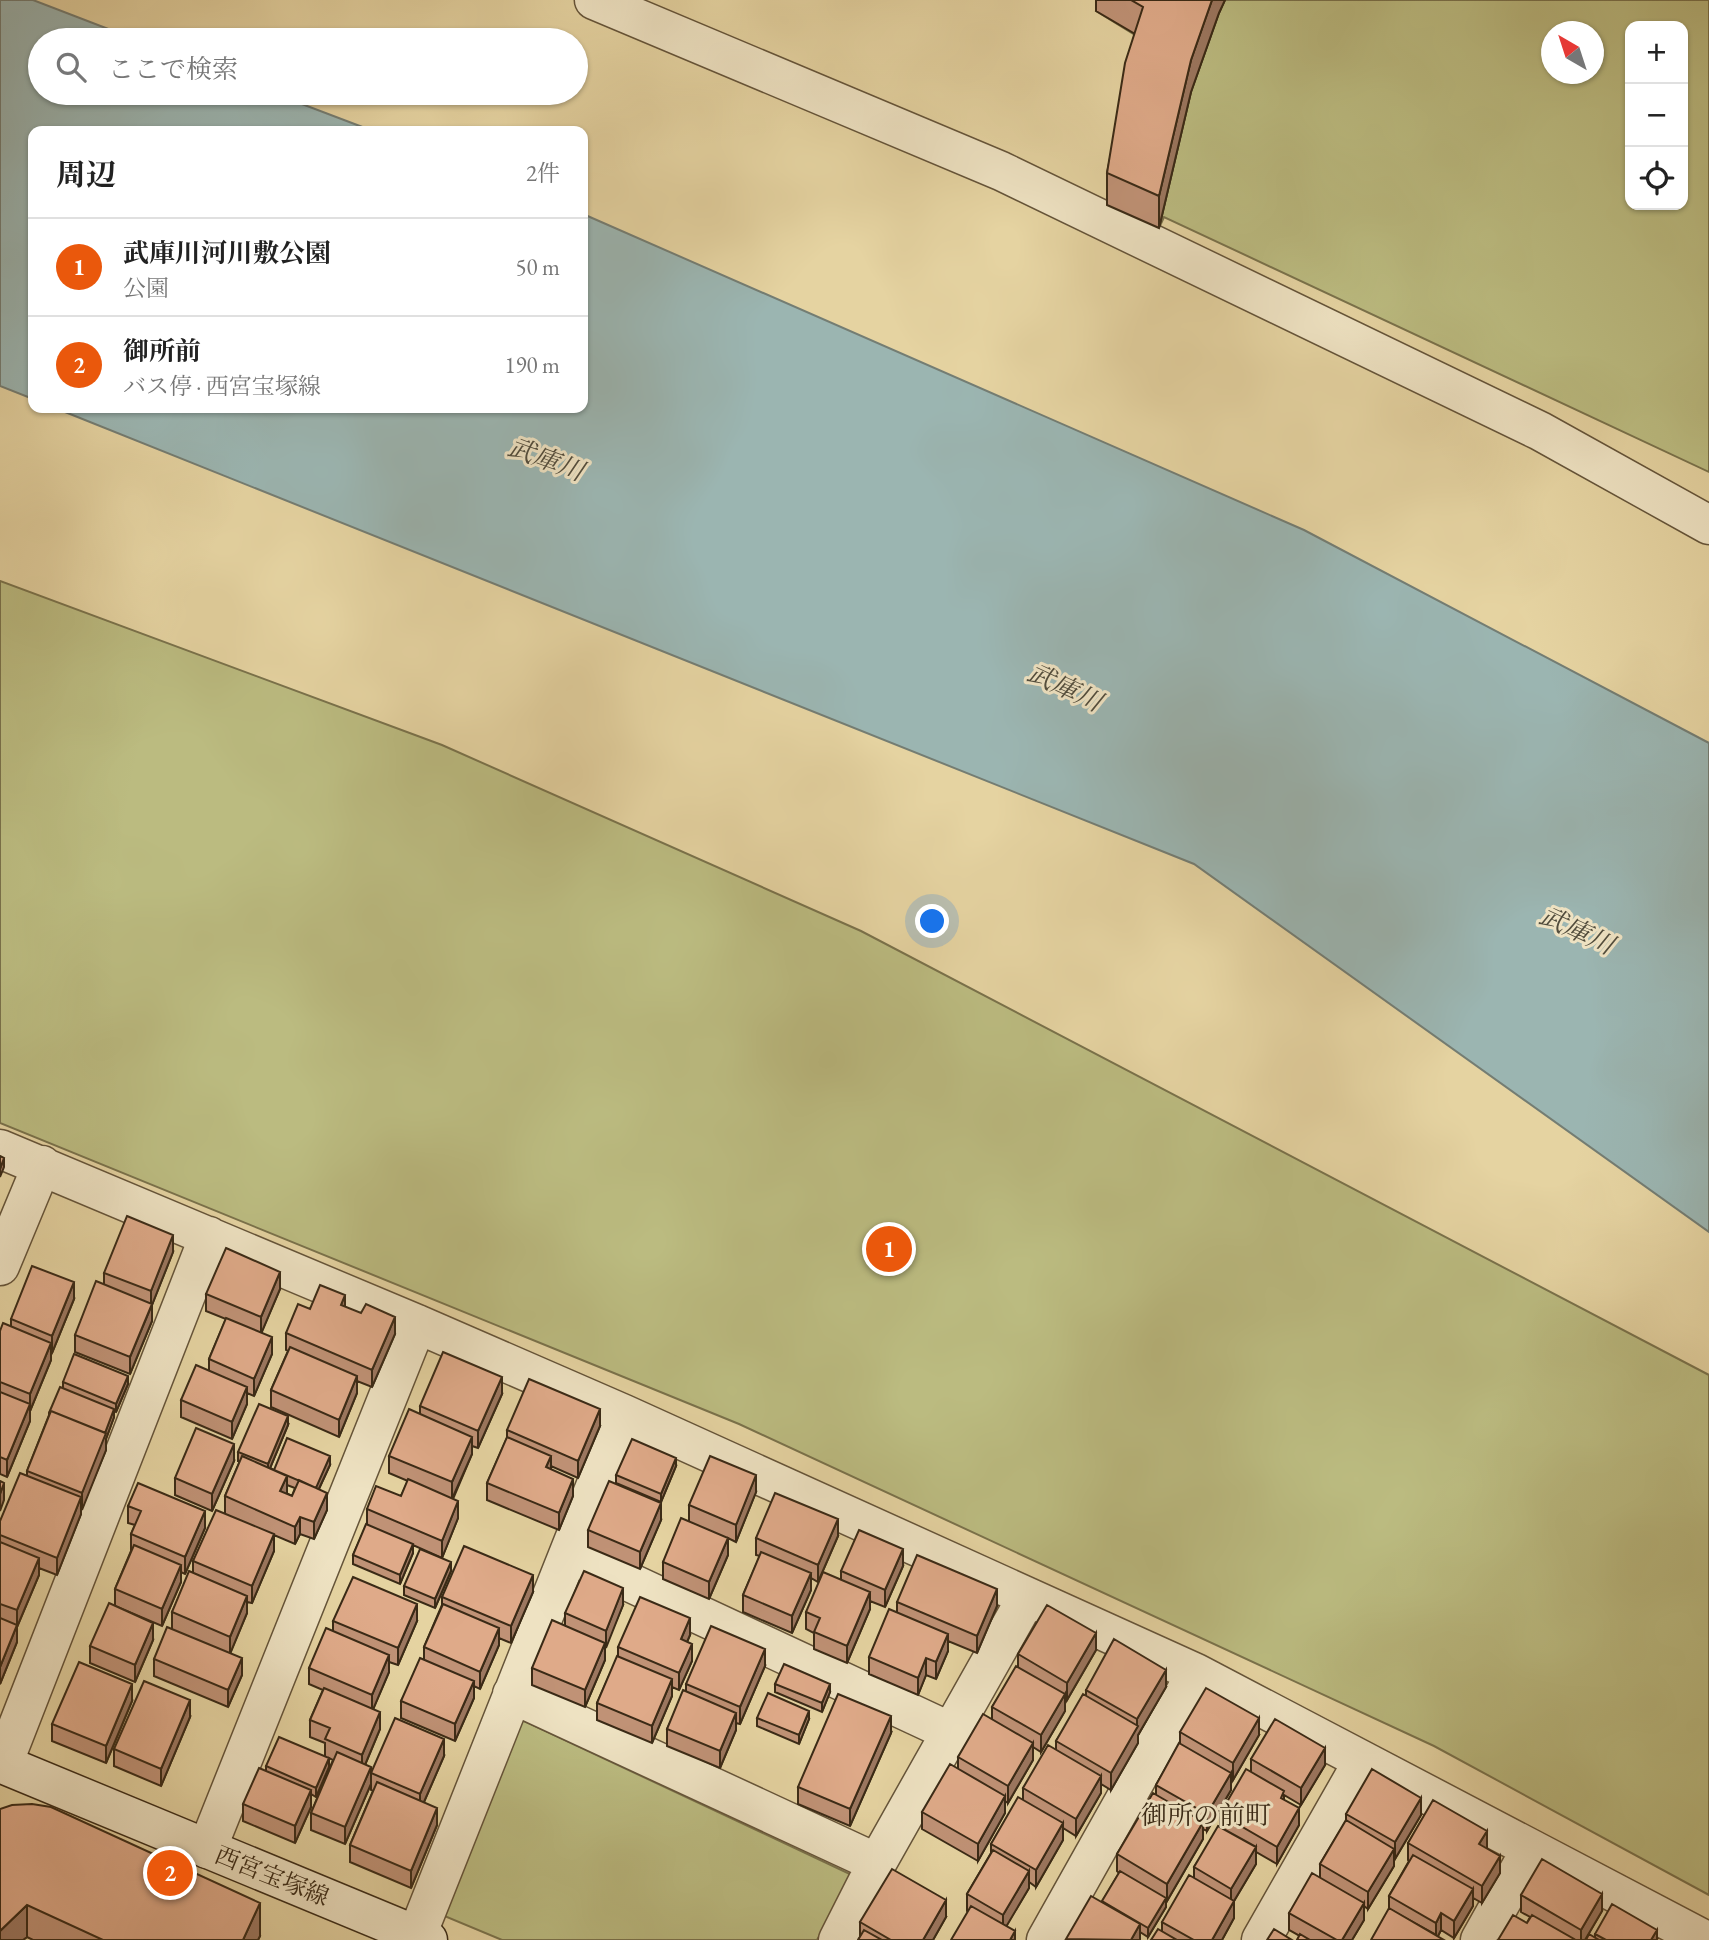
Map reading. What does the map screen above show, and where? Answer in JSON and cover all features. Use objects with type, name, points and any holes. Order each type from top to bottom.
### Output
[{"type":"street","points":[[594,0],[1001,171],[1540,431],[1709,525]]},
{"type":"street","points":[[0,1149],[624,1414],[1196,1673],[1699,1939]]},
{"type":"street","points":[[0,1266],[42,1165]]},
{"type":"street","points":[[2,1764],[209,1236]]},
{"type":"street","points":[[207,1849],[417,1324]]},
{"type":"street","points":[[422,1938],[512,1694],[624,1414]]},
{"type":"street","points":[[569,1553],[951,1732]]},
{"type":"street","points":[[838,1940],[877,1863],[1027,1597]]},
{"type":"street","points":[[1046,1940],[1196,1673]]},
{"type":"street","points":[[512,1694],[877,1863]]},
{"type":"street","points":[[1261,1940],[1363,1761]]},
{"type":"street","name":"西宮宝塚線","points":[[2,1764],[422,1938]]},
{"type":"street","points":[[1480,1940],[1531,1849]]},
{"type":"green space","points":[[1102,0],[1709,0],[1709,472],[1164,217],[1159,228],[1143,40],[1096,11]]},
{"type":"green space","points":[[0,581],[442,745],[861,931],[1709,1375],[1709,1895],[1434,1746],[739,1424],[0,1123]]},
{"type":"green space","points":[[522,1720],[852,1875],[817,1940],[502,1940],[442,1915]]},
{"type":"water","points":[[0,0],[33,0],[106,28],[28,28],[28,105],[305,105],[360,126],[28,126],[28,397],[0,386]]},
{"type":"water","name":"武庫川","points":[[588,216],[1304,530],[1709,743],[1709,1232],[1194,864],[67,413],[588,413]]},
{"type":"building","points":[[1131,0],[1212,0],[1191,60],[1159,196],[1107,173],[1125,63],[1143,7]]},
{"type":"building","points":[[127,1216],[173,1235],[151,1291],[104,1273]]},
{"type":"building","points":[[226,1248],[280,1272],[261,1317],[206,1294]]},
{"type":"building","points":[[32,1266],[74,1282],[52,1336],[11,1319]]},
{"type":"building","points":[[96,1281],[152,1304],[130,1357],[75,1335]]},
{"type":"building","points":[[320,1285],[345,1295],[341,1305],[361,1313],[366,1304],[395,1317],[372,1370],[286,1333],[298,1304],[310,1309]]},
{"type":"building","points":[[226,1318],[272,1337],[254,1379],[209,1359]]},
{"type":"building","points":[[3,1323],[51,1343],[30,1394],[0,1382],[0,1331]]},
{"type":"building","points":[[290,1347],[357,1376],[339,1420],[271,1390]]},
{"type":"building","points":[[443,1352],[502,1377],[478,1431],[420,1406]]},
{"type":"building","points":[[74,1354],[128,1376],[116,1404],[63,1382]]},
{"type":"building","points":[[196,1365],[247,1387],[232,1422],[181,1400]]},
{"type":"building","points":[[529,1379],[600,1409],[578,1461],[507,1430]]},
{"type":"building","points":[[60,1387],[114,1409],[105,1433],[51,1411],[49,1413]]},
{"type":"building","points":[[0,1392],[30,1404],[7,1460],[0,1457]]},
{"type":"building","points":[[259,1404],[288,1416],[268,1464],[238,1452]]},
{"type":"building","points":[[409,1409],[472,1437],[452,1482],[389,1456]]},
{"type":"building","points":[[51,1411],[106,1433],[82,1493],[27,1471]]},
{"type":"building","points":[[196,1428],[234,1444],[212,1494],[175,1478]]},
{"type":"building","points":[[507,1437],[551,1456],[546,1467],[573,1479],[559,1513],[487,1483]]},
{"type":"building","points":[[287,1438],[330,1456],[316,1488],[274,1470]]},
{"type":"building","points":[[632,1439],[676,1458],[661,1494],[616,1475]]},
{"type":"building","points":[[242,1456],[287,1476],[280,1491],[292,1496],[299,1480],[327,1493],[314,1522],[300,1517],[295,1527],[225,1496]]},
{"type":"building","points":[[710,1456],[756,1475],[736,1525],[689,1505]]},
{"type":"building","points":[[20,1473],[81,1497],[57,1558],[0,1535],[0,1521]]},
{"type":"building","points":[[408,1479],[458,1501],[442,1541],[367,1509],[376,1486],[401,1496]]},
{"type":"building","points":[[609,1481],[661,1503],[640,1552],[588,1530]]},
{"type":"building","points":[[138,1483],[205,1511],[185,1557],[131,1534],[141,1511],[128,1506]]},
{"type":"building","points":[[775,1493],[838,1519],[818,1565],[756,1538]]},
{"type":"building","points":[[216,1510],[274,1534],[252,1586],[193,1561]]},
{"type":"building","points":[[681,1518],[728,1538],[709,1582],[663,1562]]},
{"type":"building","points":[[366,1524],[413,1544],[400,1575],[353,1555]]},
{"type":"building","points":[[859,1530],[903,1549],[885,1590],[841,1571]]},
{"type":"building","points":[[0,1542],[39,1558],[17,1610],[0,1604]]},
{"type":"building","points":[[134,1545],[181,1565],[162,1609],[115,1589]]},
{"type":"building","points":[[464,1546],[533,1575],[511,1626],[442,1597]]},
{"type":"building","points":[[420,1549],[451,1562],[435,1599],[404,1586]]},
{"type":"building","points":[[761,1552],[811,1573],[792,1616],[743,1595]]},
{"type":"building","points":[[917,1555],[997,1589],[977,1636],[897,1602]]},
{"type":"building","points":[[189,1571],[247,1596],[230,1637],[172,1612]]},
{"type":"building","points":[[584,1571],[623,1588],[606,1631],[565,1613]]},
{"type":"building","points":[[823,1572],[870,1592],[847,1646],[814,1632],[820,1618],[806,1612]]},
{"type":"building","points":[[353,1577],[417,1604],[398,1648],[333,1621]]},
{"type":"building","points":[[640,1597],[690,1618],[681,1639],[692,1644],[679,1673],[618,1647]]},
{"type":"building","points":[[109,1603],[153,1623],[135,1665],[90,1646]]},
{"type":"building","points":[[443,1604],[499,1628],[480,1672],[424,1647]]},
{"type":"building","points":[[1047,1605],[1096,1633],[1067,1683],[1018,1654]]},
{"type":"building","points":[[889,1609],[948,1634],[936,1662],[926,1658],[918,1678],[869,1657]]},
{"type":"building","points":[[0,1618],[17,1625],[0,1667]]},
{"type":"building","points":[[552,1620],[605,1643],[585,1690],[532,1668]]},
{"type":"building","points":[[711,1626],[765,1649],[740,1707],[686,1684]]},
{"type":"building","points":[[167,1627],[242,1658],[228,1690],[154,1659]]},
{"type":"building","points":[[326,1628],[389,1655],[372,1695],[309,1668]]},
{"type":"building","points":[[1114,1639],[1166,1670],[1137,1719],[1086,1690]]},
{"type":"building","points":[[617,1656],[672,1679],[652,1726],[597,1703]]},
{"type":"building","points":[[420,1658],[474,1681],[455,1724],[401,1701]]},
{"type":"building","points":[[79,1662],[132,1684],[106,1746],[52,1724]]},
{"type":"building","points":[[784,1664],[830,1684],[822,1703],[775,1684]]},
{"type":"building","points":[[1016,1666],[1065,1694],[1041,1735],[992,1707]]},
{"type":"building","points":[[144,1681],[190,1700],[161,1769],[114,1749]]},
{"type":"building","points":[[324,1688],[380,1712],[362,1755],[325,1739],[330,1728],[310,1720]]},
{"type":"building","points":[[1206,1688],[1259,1718],[1233,1763],[1180,1732]]},
{"type":"building","points":[[683,1690],[736,1713],[720,1751],[667,1729]]},
{"type":"building","points":[[768,1693],[809,1711],[799,1735],[757,1718]]},
{"type":"building","points":[[838,1694],[891,1716],[850,1809],[798,1787]]},
{"type":"building","points":[[1083,1694],[1138,1726],[1111,1773],[1056,1741]]},
{"type":"building","points":[[983,1714],[1033,1743],[1008,1786],[958,1757]]},
{"type":"building","points":[[395,1718],[444,1739],[420,1794],[371,1773]]},
{"type":"building","points":[[1275,1719],[1325,1748],[1301,1788],[1251,1759]]},
{"type":"building","points":[[279,1737],[329,1758],[316,1788],[266,1766]]},
{"type":"building","points":[[1179,1743],[1231,1773],[1207,1814],[1156,1785]]},
{"type":"building","points":[[1048,1745],[1101,1776],[1076,1819],[1023,1788]]},
{"type":"building","points":[[337,1752],[371,1767],[345,1827],[311,1813]]},
{"type":"building","points":[[950,1764],[1005,1796],[978,1844],[922,1812]]},
{"type":"building","points":[[259,1768],[311,1790],[295,1826],[243,1804]]},
{"type":"building","points":[[1246,1769],[1284,1791],[1281,1798],[1299,1808],[1277,1847],[1220,1814]]},
{"type":"building","points":[[1372,1769],[1421,1798],[1395,1842],[1346,1814]]},
{"type":"building","points":[[377,1782],[437,1808],[411,1871],[350,1845]]},
{"type":"building","points":[[1153,1793],[1203,1822],[1167,1884],[1117,1854]]},
{"type":"building","points":[[1018,1797],[1063,1823],[1036,1870],[991,1844]]},
{"type":"building","points":[[1433,1800],[1487,1831],[1479,1844],[1500,1856],[1482,1886],[1408,1843]]},
{"type":"building","points":[[32,1804],[51,1807],[260,1903],[243,1940],[103,1940],[27,1905],[0,1931],[0,1809]]},
{"type":"building","points":[[1346,1820],[1394,1849],[1368,1892],[1320,1864]]},
{"type":"building","points":[[1218,1826],[1256,1847],[1231,1889],[1194,1867]]},
{"type":"building","points":[[993,1850],[1029,1871],[1003,1915],[967,1894]]},
{"type":"building","points":[[1413,1855],[1473,1889],[1454,1921],[1441,1913],[1436,1923],[1389,1896]]},
{"type":"building","points":[[1542,1859],[1602,1894],[1581,1930],[1521,1895]]},
{"type":"building","points":[[892,1869],[946,1900],[923,1940],[891,1940],[860,1922]]},
{"type":"building","points":[[1120,1871],[1166,1898],[1148,1928],[1102,1901]]},
{"type":"building","points":[[1312,1873],[1364,1903],[1342,1940],[1337,1940],[1289,1913]]},
{"type":"building","points":[[1189,1875],[1234,1901],[1212,1940],[1194,1940],[1162,1922]]},
{"type":"building","points":[[1091,1896],[1140,1924],[1131,1940],[1066,1939]]},
{"type":"building","points":[[1612,1904],[1657,1930],[1651,1940],[1606,1940],[1595,1934]]},
{"type":"building","points":[[971,1906],[1015,1931],[1010,1940],[951,1940]]},
{"type":"building","points":[[1389,1908],[1444,1940],[1371,1940]]},
{"type":"building","points":[[1513,1915],[1527,1923],[1532,1915],[1574,1939],[1498,1940]]},
{"type":"building","points":[[1158,1929],[1177,1940],[1151,1940]]},
{"type":"building","points":[[1274,1929],[1292,1940],[1267,1940]]},
{"type":"building","points":[[864,1930],[882,1940],[858,1940]]},
{"type":"building","points":[[1300,1934],[1310,1940],[1297,1940]]},
{"type":"building","points":[[1589,1934],[1599,1940],[1586,1940]]},
{"type":"place","name":"武庫川河川敷公園","points":[[889,1249]]},
{"type":"place","name":"御所前","points":[[170,1873]]},
{"type":"district","name":"御所の前町","points":[[1206,1815]]}]
